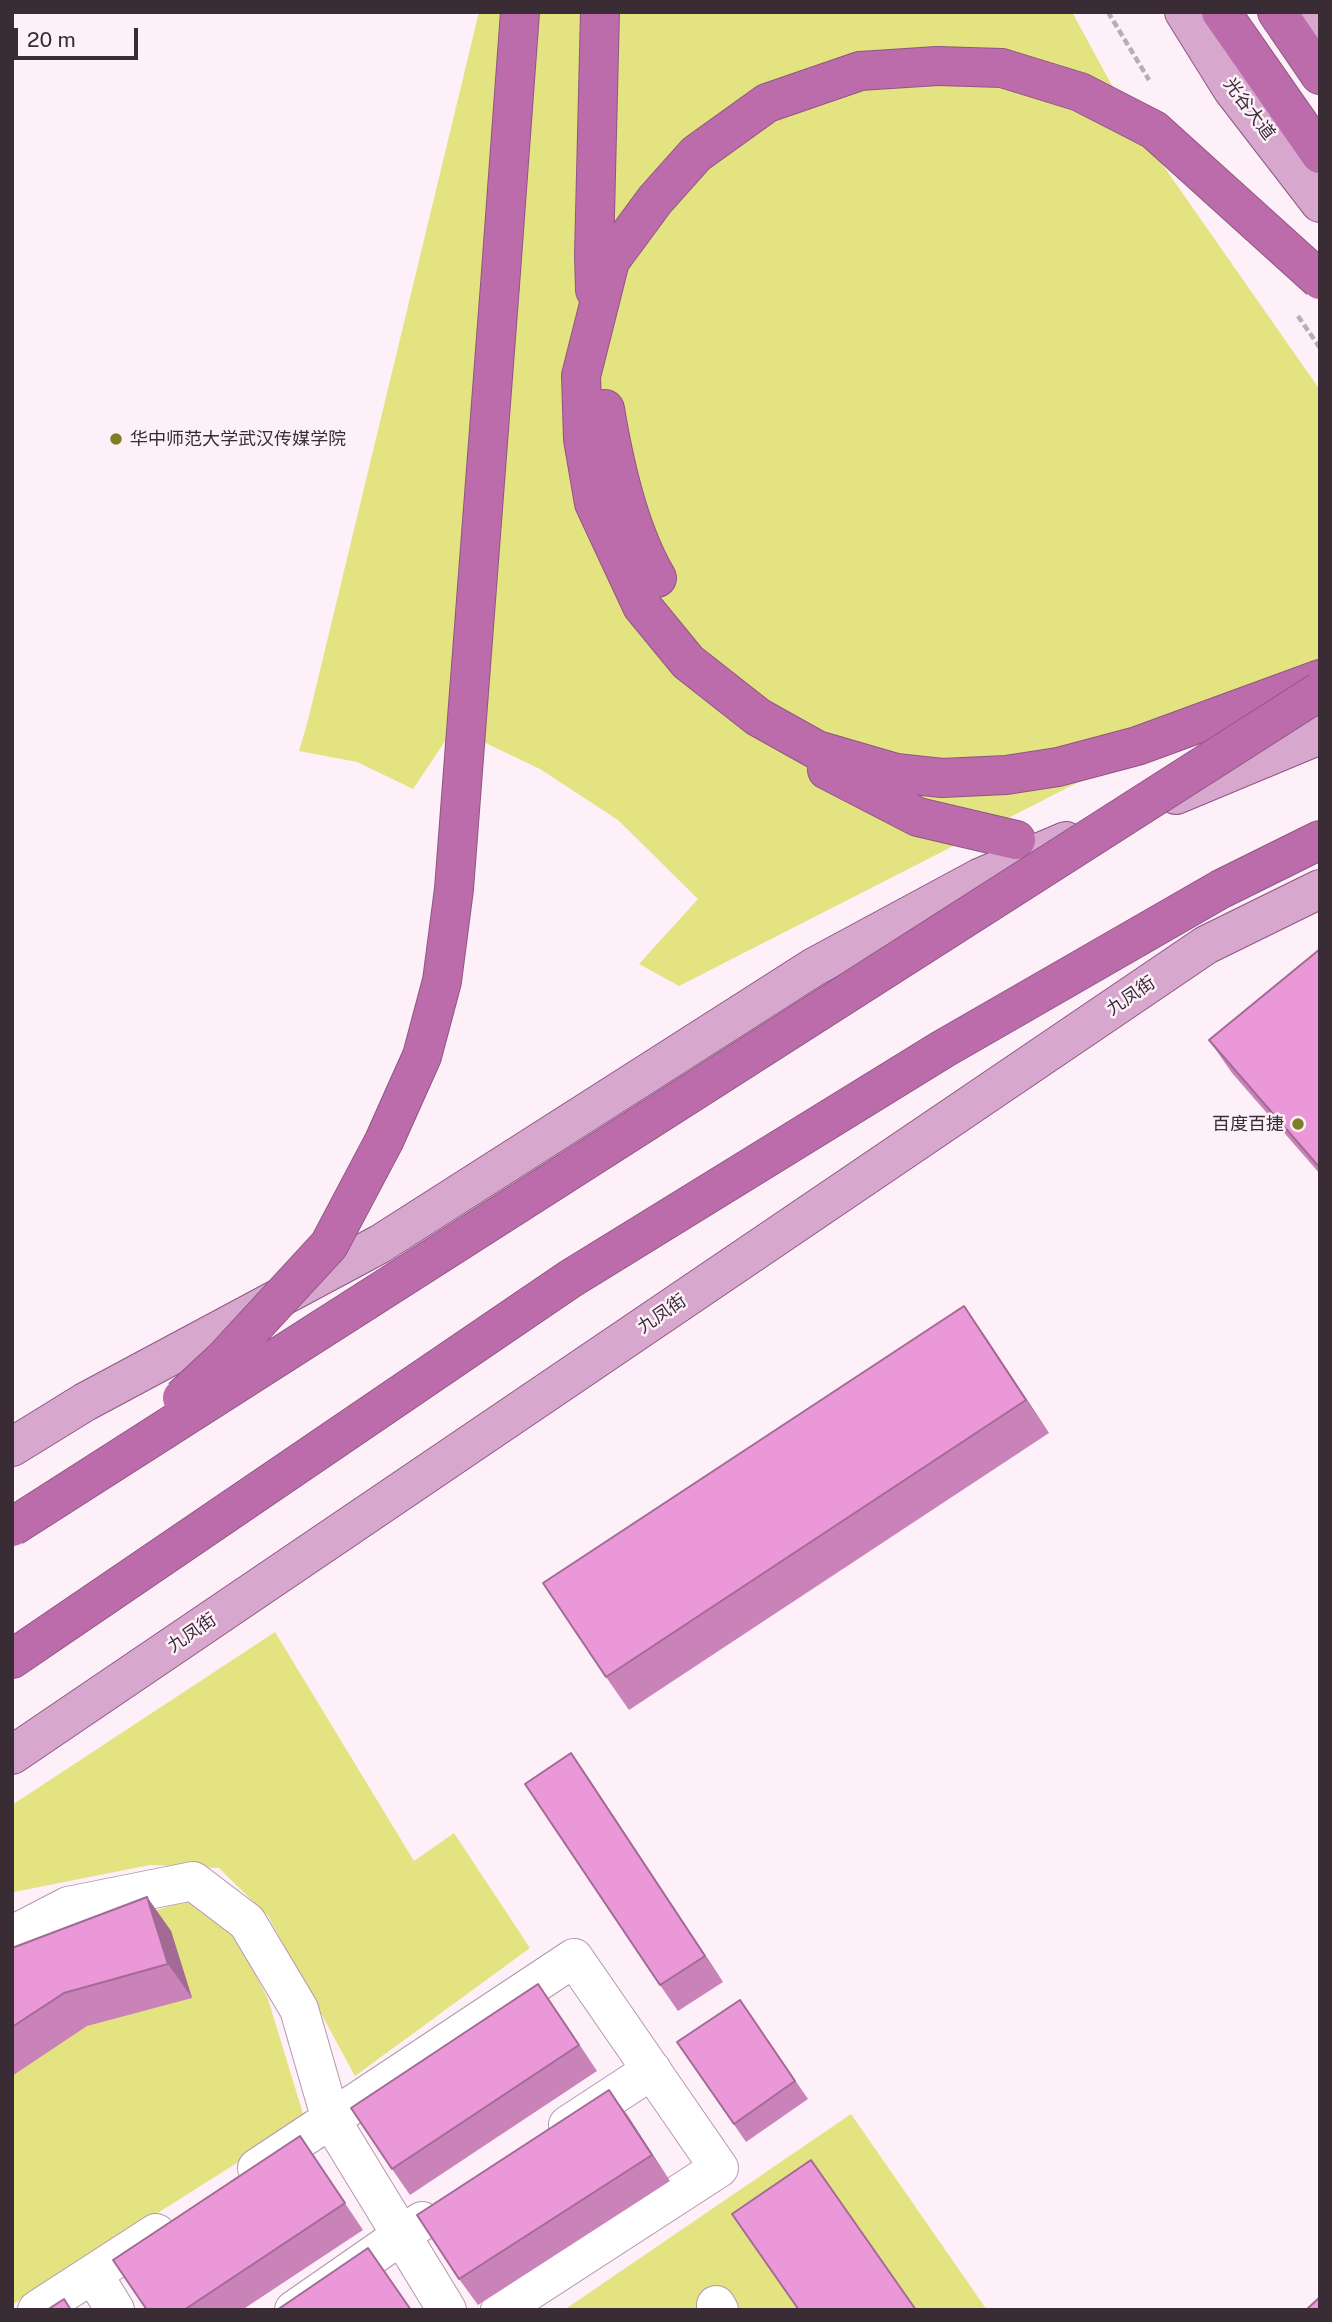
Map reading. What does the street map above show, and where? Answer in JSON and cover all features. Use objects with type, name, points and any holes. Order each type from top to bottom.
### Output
[{"type":"highway","points":[[108,1466],[223,1360],[329,1245],[384,1141],[422,1056],[442,981],[454,889],[520,12]]},
{"type":"highway","points":[[600,12],[594,255],[598,367],[613,457],[645,558],[696,644],[758,718],[817,750],[896,773],[942,778],[1006,775],[1058,767],[1138,747],[1320,679]]},
{"type":"highway","points":[[1220,12],[1320,154]]},
{"type":"highway","points":[[1277,12],[1320,75]]},
{"type":"highway","points":[[1016,840],[918,817],[830,772],[688,662],[642,606],[594,503],[583,439],[581,376],[610,261],[655,200],[696,154],[767,103],[860,71],[937,66],[1002,68],[1080,92],[1154,130],[1320,280]]},
{"type":"highway","points":[[12,1527],[1320,691]]},
{"type":"highway","points":[[12,1659],[570,1279],[943,1049],[1202,900],[1320,840]]},
{"type":"highway","points":[[1202,900],[1320,866]]},
{"type":"main road","name":"光谷大道","points":[[1184,12],[1232,89],[1320,203]]},
{"type":"main road","points":[[1307,12],[1320,32]]},
{"type":"main road","points":[[12,1447],[85,1402],[380,1244],[814,967],[979,878],[1320,735]]},
{"type":"main road","name":"九凤街","points":[[12,1755],[1206,945],[1320,888]]},
{"type":"lane","points":[[12,1935],[68,1906],[193,1881],[247,1922],[299,2009],[331,2120],[447,2310]]},
{"type":"lane","points":[[229,2186],[575,1958],[719,2168],[500,2310]]},
{"type":"lane","points":[[538,2145],[652,2070]]},
{"type":"lane","points":[[294,2310],[447,2205]]},
{"type":"lane","points":[[37,2310],[184,2215]]},
{"type":"lane","points":[[93,2274],[115,2310]]},
{"type":"shaded area","points":[[479,12],[1072,12],[1128,115],[1320,390],[1320,659],[679,986],[639,964],[698,899],[618,820],[540,769],[454,728],[413,789],[357,762],[299,751]]},
{"type":"shaded area","points":[[275,1632],[414,1861],[454,1833],[530,1948],[355,2076],[268,1916],[219,1868],[150,1865],[14,1892],[12,1888],[12,1805]]},
{"type":"shaded area","points":[[195,1898],[230,1924],[268,1999],[305,2120],[12,2305],[12,1964],[56,1942]]},
{"type":"shaded area","points":[[851,2114],[987,2310],[564,2310]]},
{"type":"building","points":[[1320,949],[1320,1168],[1209,1040]]},
{"type":"building","points":[[964,1306],[1026,1400],[606,1677],[543,1583]]},
{"type":"building","points":[[571,1753],[705,1956],[660,1985],[525,1784]]},
{"type":"building","points":[[147,1897],[168,1964],[64,1993],[12,2027],[12,1948]]},
{"type":"building","points":[[538,1984],[579,2045],[392,2169],[351,2108]]},
{"type":"building","points":[[740,2000],[795,2081],[734,2124],[677,2042]]},
{"type":"building","points":[[609,2090],[652,2155],[459,2279],[417,2215]]},
{"type":"building","points":[[300,2136],[345,2203],[184,2310],[147,2310],[113,2260]]},
{"type":"building","points":[[811,2160],[916,2310],[799,2310],[732,2214]]},
{"type":"building","points":[[368,2248],[411,2310],[277,2310]]},
{"type":"building","points":[[1320,2297],[1320,2310],[1306,2310]]},
{"type":"building","points":[[64,2299],[71,2310],[47,2310]]},
{"type":"place","name":"华中师范大学武汉传媒学院","points":[[116,439]]},
{"type":"place","name":"百度百捷","points":[[1298,1124]]}]
